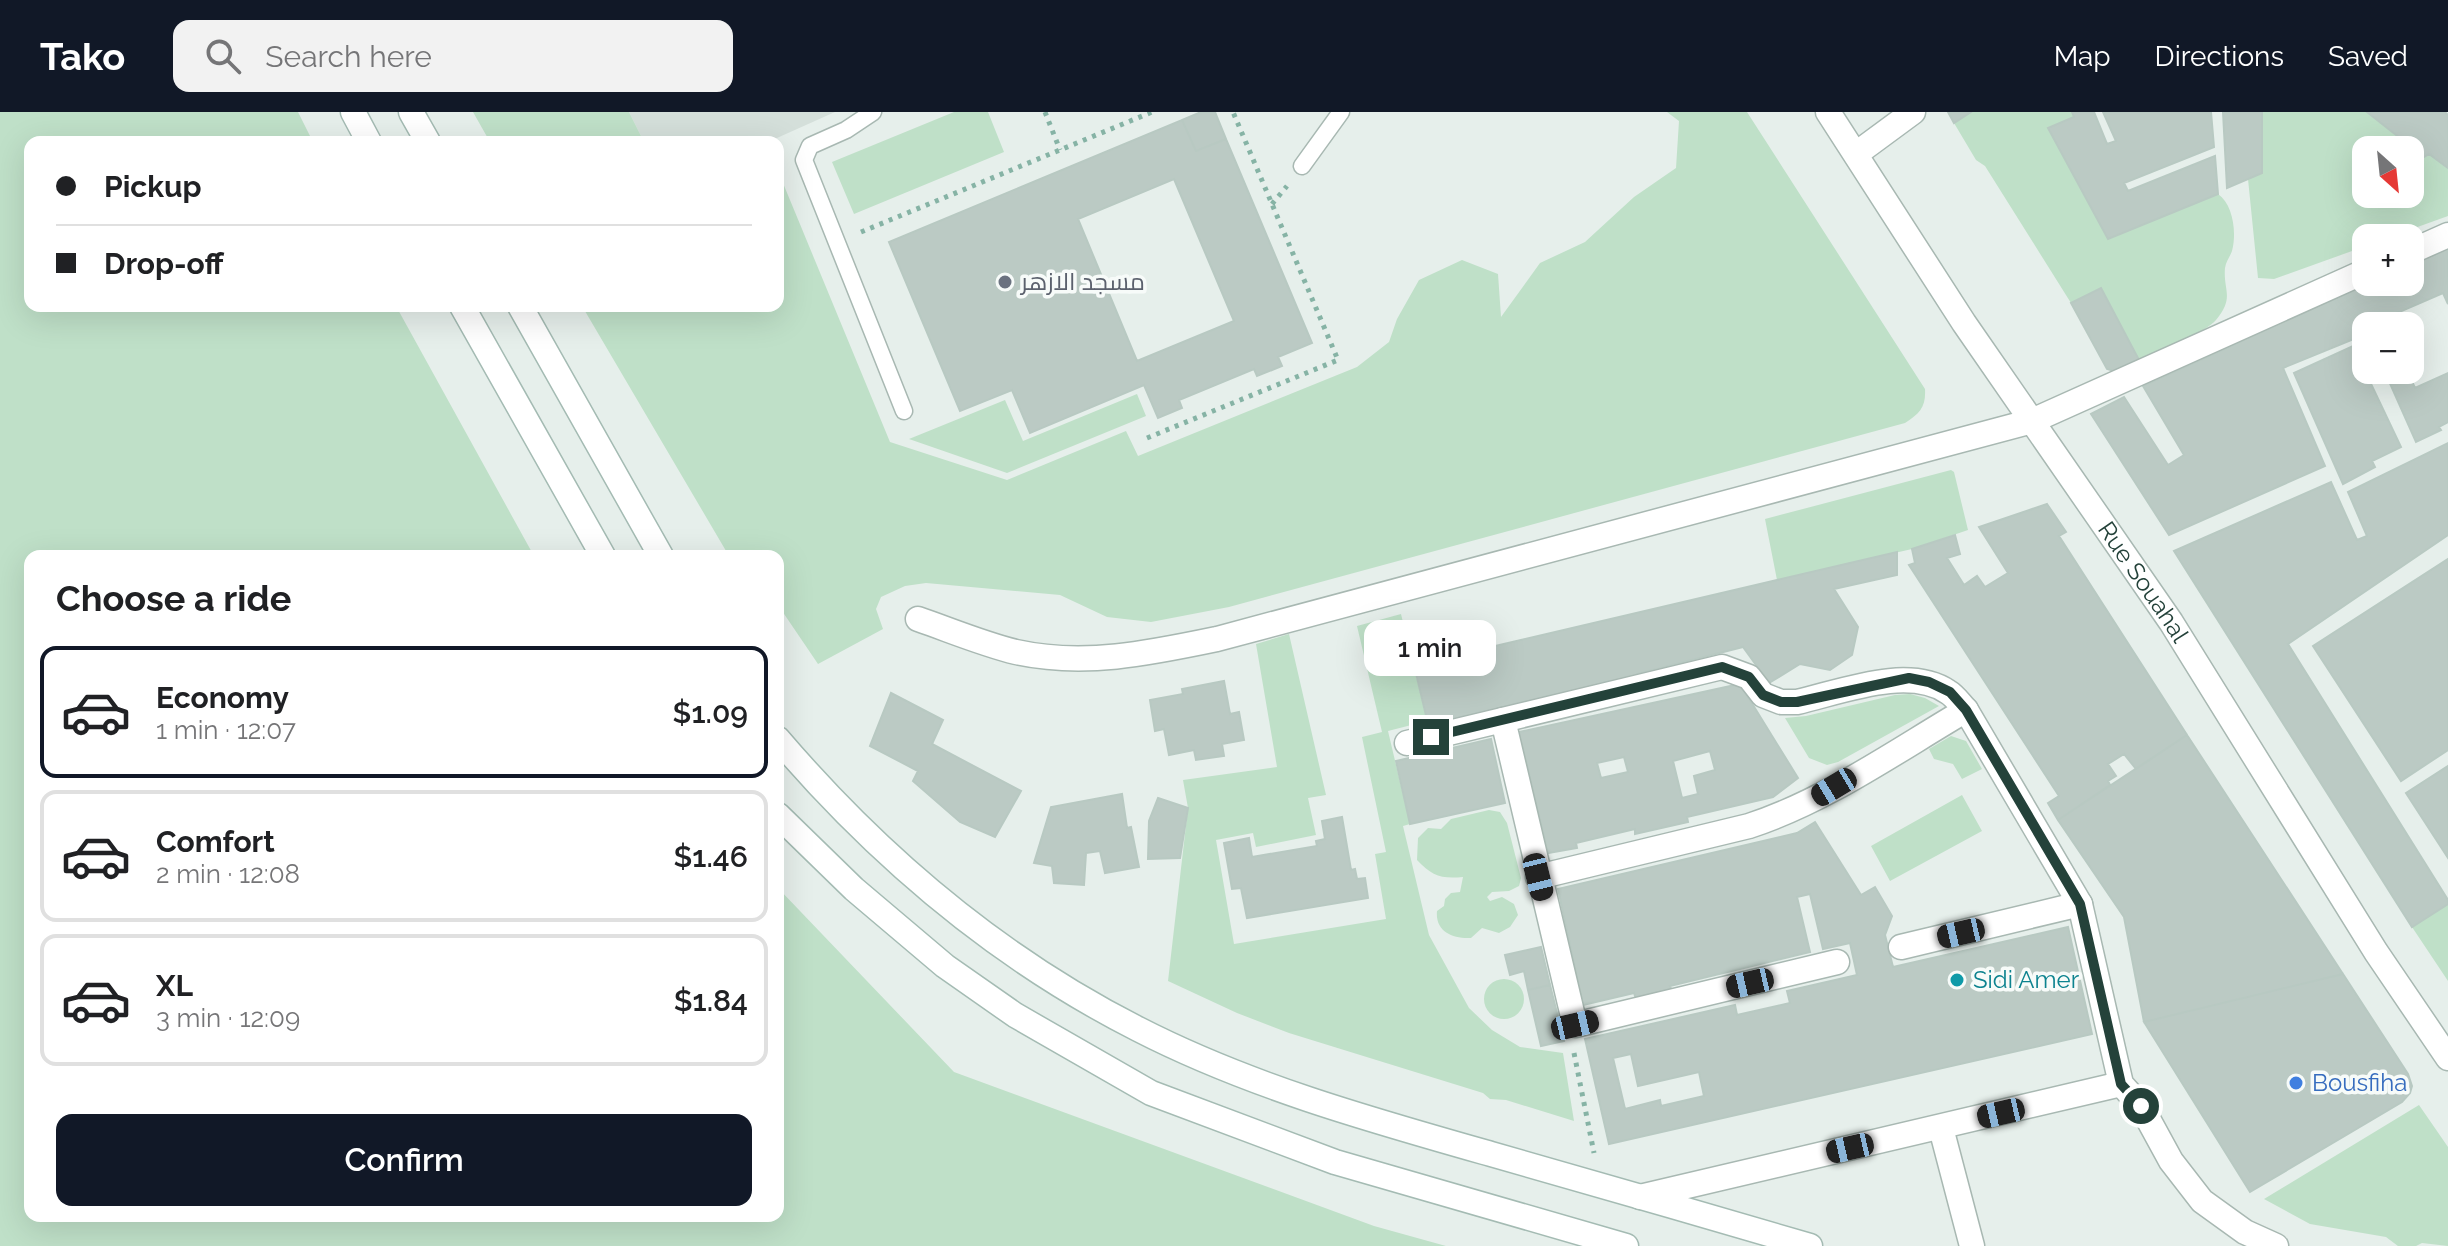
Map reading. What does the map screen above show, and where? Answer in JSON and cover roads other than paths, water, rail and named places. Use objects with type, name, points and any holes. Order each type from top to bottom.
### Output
[{"type":"street","points":[[353,112],[366,136]]},
{"type":"street","points":[[411,112],[425,136]]},
{"type":"street","name":"Rue Souahal","points":[[1828,112],[1964,323],[2171,622],[2376,952],[2448,1058]]},
{"type":"street","points":[[1856,154],[1913,112]]},
{"type":"street","points":[[2424,246],[2448,235]]},
{"type":"street","points":[[918,619],[1029,654],[1069,660],[1142,655],[1232,635],[2032,421],[2352,277]]},
{"type":"street","points":[[465,312],[600,550]]},
{"type":"street","points":[[523,312],[658,550]]},
{"type":"street","points":[[1407,743],[1722,667],[1749,677],[1763,695],[1781,702],[1797,702],[1909,678],[1929,682],[1950,692],[1966,710],[2080,904],[2121,1084],[2141,1106],[2171,1161],[2202,1201],[2245,1232],[2276,1246]]},
{"type":"street","points":[[1538,877],[1780,816],[1966,710]]},
{"type":"street","points":[[1503,720],[1575,1025],[1837,962]]},
{"type":"street","points":[[784,746],[828,797],[907,873],[941,901],[1045,975],[1138,1029],[1241,1074],[1347,1113],[1810,1246]]},
{"type":"street","points":[[784,821],[854,889],[945,966],[1015,1015],[1151,1093],[1335,1162],[1626,1246]]},
{"type":"street","points":[[1901,947],[2080,904]]},
{"type":"street","points":[[1640,1197],[2121,1084]]},
{"type":"street","points":[[1941,1128],[1972,1246]]},
{"type":"lane","points":[[873,112],[846,130],[814,143],[805,155],[836,243],[904,411]]},
{"type":"lane","points":[[1302,166],[1341,112]]},
{"type":"place","name":"مسجد الازهر","points":[[1005,282]]},
{"type":"place","name":"Sidi Amer","points":[[1957,980]]},
{"type":"place","name":"Bousfiha","points":[[2296,1083]]}]
